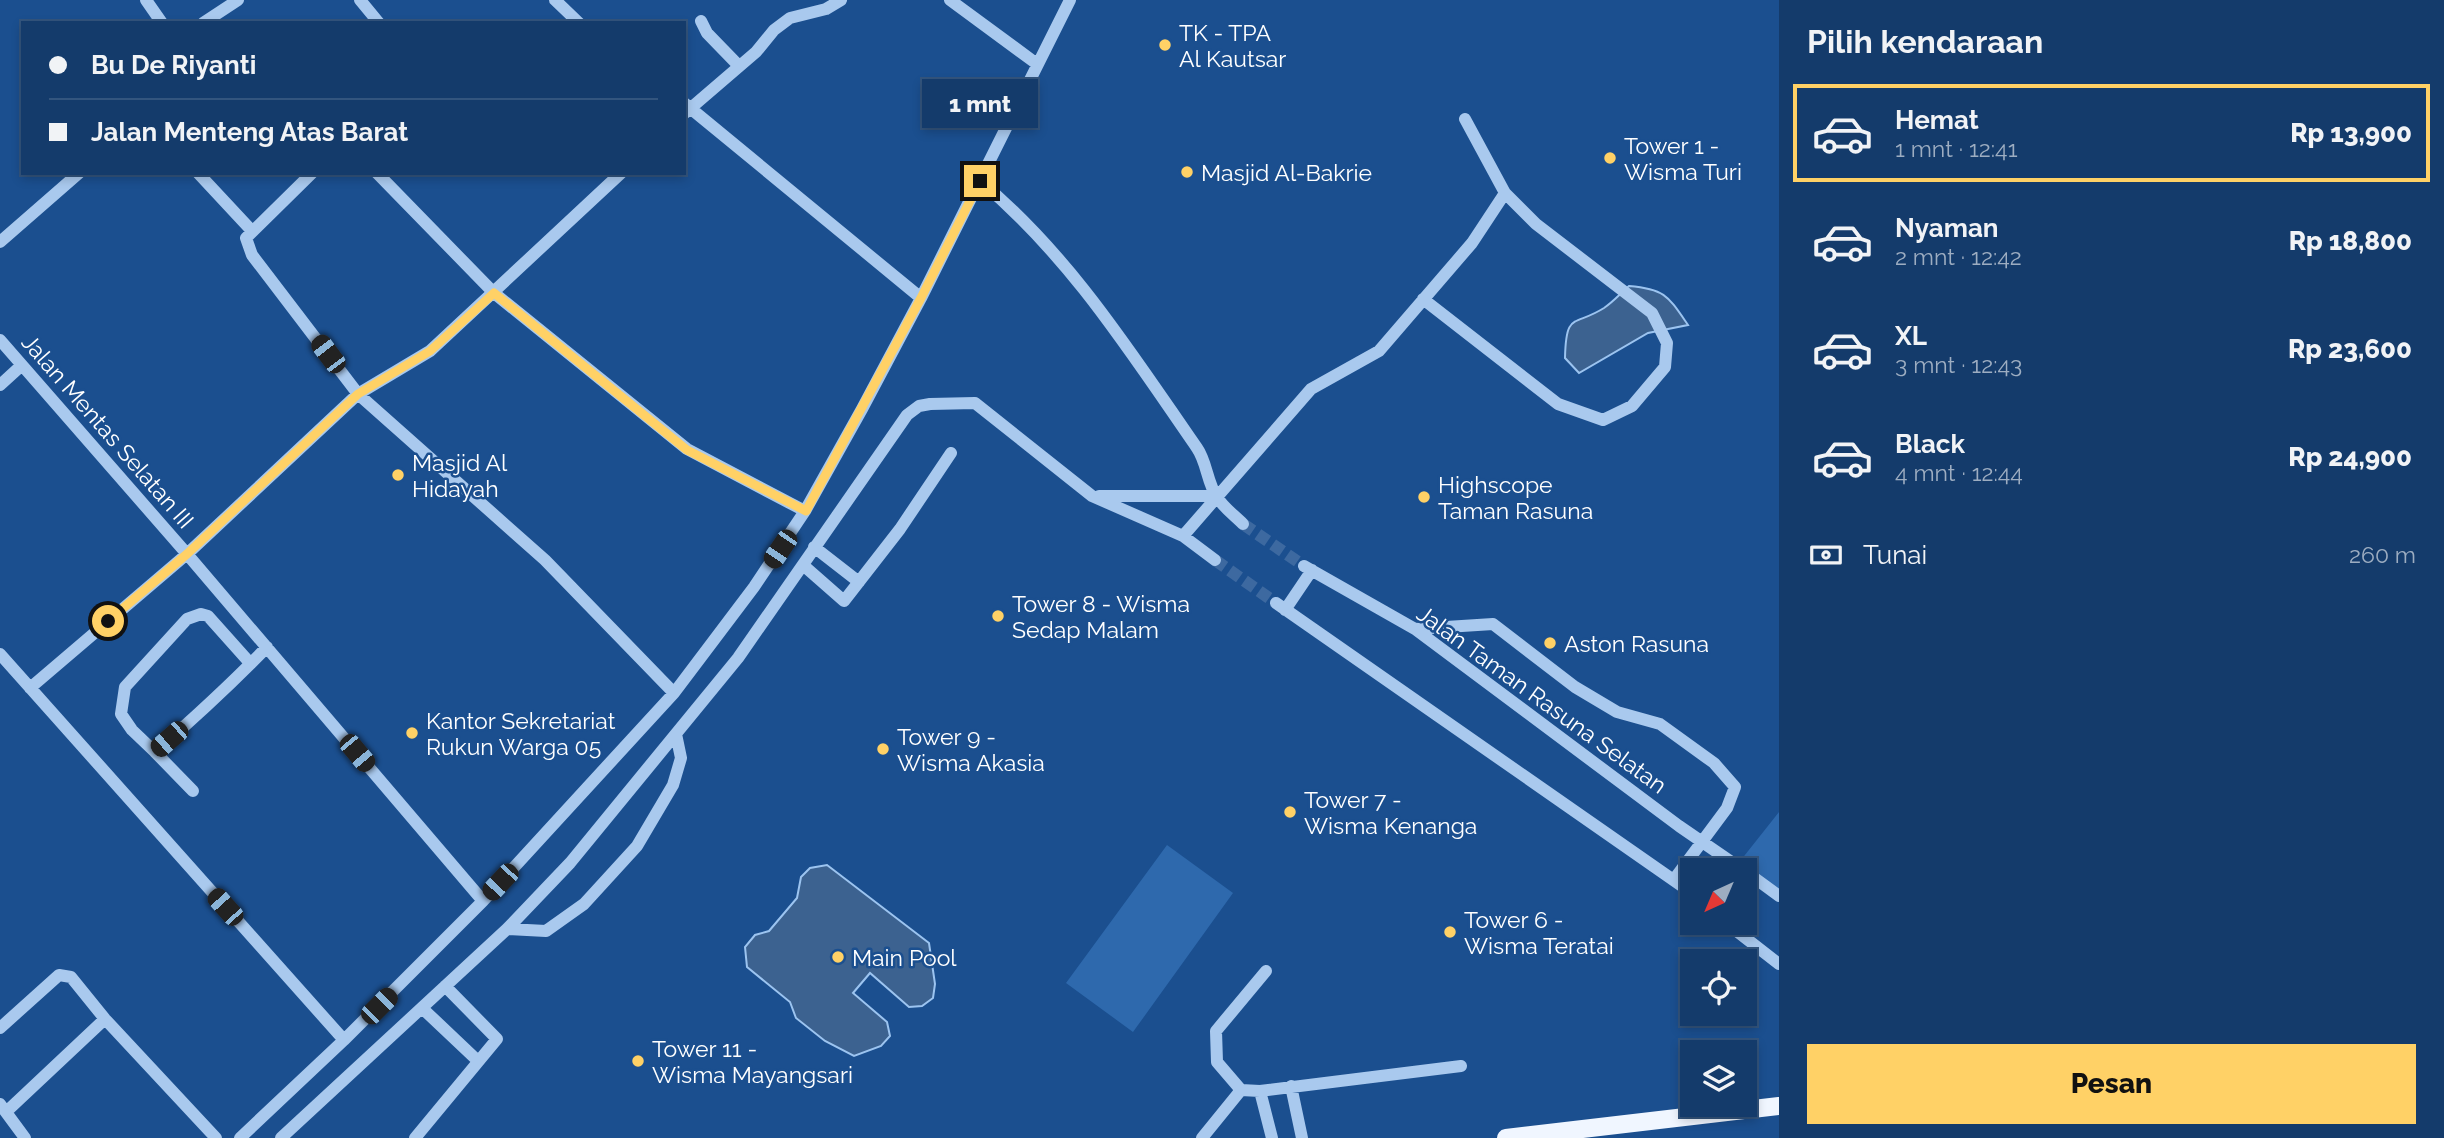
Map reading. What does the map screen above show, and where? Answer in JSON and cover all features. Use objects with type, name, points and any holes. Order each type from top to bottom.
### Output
[{"type":"main road","points":[[1506,1138],[1779,1106]]},
{"type":"street","points":[[146,0],[161,21]]},
{"type":"street","points":[[206,21],[238,0]]},
{"type":"street","points":[[360,0],[377,21]]},
{"type":"street","points":[[555,0],[577,21]]},
{"type":"street","points":[[841,0],[826,9],[790,18],[774,30],[756,52],[686,108],[921,298]]},
{"type":"street","points":[[950,0],[1037,64]]},
{"type":"street","points":[[240,1138],[344,1040],[483,901],[674,693],[754,587],[806,511],[921,298],[1070,0]]},
{"type":"street","points":[[701,21],[707,33],[739,66]]},
{"type":"street","points":[[1423,299],[1558,404],[1603,420],[1632,406],[1665,367],[1667,344],[1651,313],[1536,224],[1505,193],[1465,119]]},
{"type":"street","points":[[0,243],[77,175]]},
{"type":"street","points":[[200,175],[252,231]]},
{"type":"street","points":[[310,175],[246,238],[252,255],[358,394],[545,561],[674,693]]},
{"type":"street","points":[[379,175],[494,293],[687,450],[806,511]]},
{"type":"street","points":[[30,688],[187,554],[358,394],[430,351],[619,175]]},
{"type":"street","points":[[980,181],[1023,217],[1077,279],[1147,372],[1200,452],[1216,496],[1243,524]]},
{"type":"street","points":[[1183,537],[1311,389],[1378,351],[1472,243],[1505,193]]},
{"type":"street","name":"Jalan Mentas Selatan III","points":[[0,340],[483,901]]},
{"type":"street","points":[[0,385],[22,365]]},
{"type":"street","points":[[281,1138],[506,929],[570,863],[738,658],[907,415],[919,406],[975,403],[1092,496],[1183,537],[1215,560]]},
{"type":"street","points":[[803,565],[844,601],[951,453]]},
{"type":"street","points":[[1092,496],[1216,496]]},
{"type":"street","points":[[814,547],[859,582]]},
{"type":"street","name":"Jalan Taman Rasuna Selatan","points":[[1680,882],[1280,607],[1308,568],[1415,629],[1727,858]]},
{"type":"street","points":[[193,791],[131,730],[121,714],[122,694],[187,619],[201,614],[208,616],[250,663]]},
{"type":"street","points":[[1415,629],[1493,624],[1575,687],[1617,712],[1660,723],[1714,763],[1735,786],[1727,808],[1675,878]]},
{"type":"street","points":[[155,751],[267,647]]},
{"type":"street","points":[[0,654],[344,1040]]},
{"type":"street","points":[[506,929],[546,931],[584,904],[638,846],[673,785],[681,758],[676,734]]},
{"type":"street","name":"Jalan Taman Rasuna Selatan","points":[[1757,880],[1779,896]]},
{"type":"street","points":[[1742,935],[1779,964]]},
{"type":"street","points":[[1266,971],[1216,1031],[1217,1062],[1241,1090],[1260,1091],[1461,1066]]},
{"type":"street","points":[[0,1028],[59,975],[71,977],[105,1019],[216,1138]]},
{"type":"street","points":[[415,1138],[497,1039],[445,986]]},
{"type":"street","points":[[422,1008],[478,1061]]},
{"type":"street","points":[[25,1138],[3,1108],[105,1019]]},
{"type":"street","points":[[1291,1086],[1302,1138]]},
{"type":"street","points":[[1202,1138],[1241,1090]]},
{"type":"street","points":[[1260,1091],[1272,1138]]},
{"type":"shaded area","points":[[1629,286],[1658,292],[1670,301],[1688,325],[1648,333],[1579,373],[1565,358],[1570,327],[1574,322],[1604,308]]},
{"type":"shaded area","points":[[1779,812],[1779,896],[1757,880],[1757,858],[1743,858]]},
{"type":"shaded area","points":[[1167,845],[1233,893],[1133,1032],[1066,983]]},
{"type":"shaded area","name":"Main Pool","points":[[827,865],[929,943],[935,984],[933,998],[922,1006],[909,1007],[870,973],[853,993],[887,1022],[890,1036],[881,1046],[854,1056],[825,1041],[796,1018],[790,1002],[747,967],[745,947],[755,935],[769,931],[797,898],[801,877],[810,868]]},
{"type":"tunnel","points":[[1243,524],[1304,566]]},
{"type":"tunnel","points":[[1215,560],[1276,603]]},
{"type":"place","name":"TK - TPA Al Kautsar","points":[[1165,45]]},
{"type":"place","name":"Tower 1 - Wisma Turi","points":[[1610,158]]},
{"type":"place","name":"Masjid Al-Bakrie","points":[[1187,172]]},
{"type":"place","name":"Masjid Al Hidayah","points":[[398,475]]},
{"type":"place","name":"Highscope Taman Rasuna","points":[[1424,497]]},
{"type":"place","name":"Tower 8 - Wisma Sedap Malam","points":[[998,616]]},
{"type":"place","name":"Aston Rasuna","points":[[1550,643]]},
{"type":"place","name":"Kantor Sekretariat Rukun Warga 05","points":[[412,733]]},
{"type":"place","name":"Tower 9 - Wisma Akasia","points":[[883,749]]},
{"type":"place","name":"Tower 7 - Wisma Kenanga","points":[[1290,812]]},
{"type":"place","name":"Tower 6 - Wisma Teratai","points":[[1450,932]]},
{"type":"place","name":"Main Pool","points":[[838,957]]},
{"type":"place","name":"Tower 11 - Wisma Mayangsari","points":[[638,1061]]},
{"type":"route","points":[[108,621],[187,554],[358,394],[430,351],[494,293],[687,450],[806,511],[921,298],[980,181]]}]
